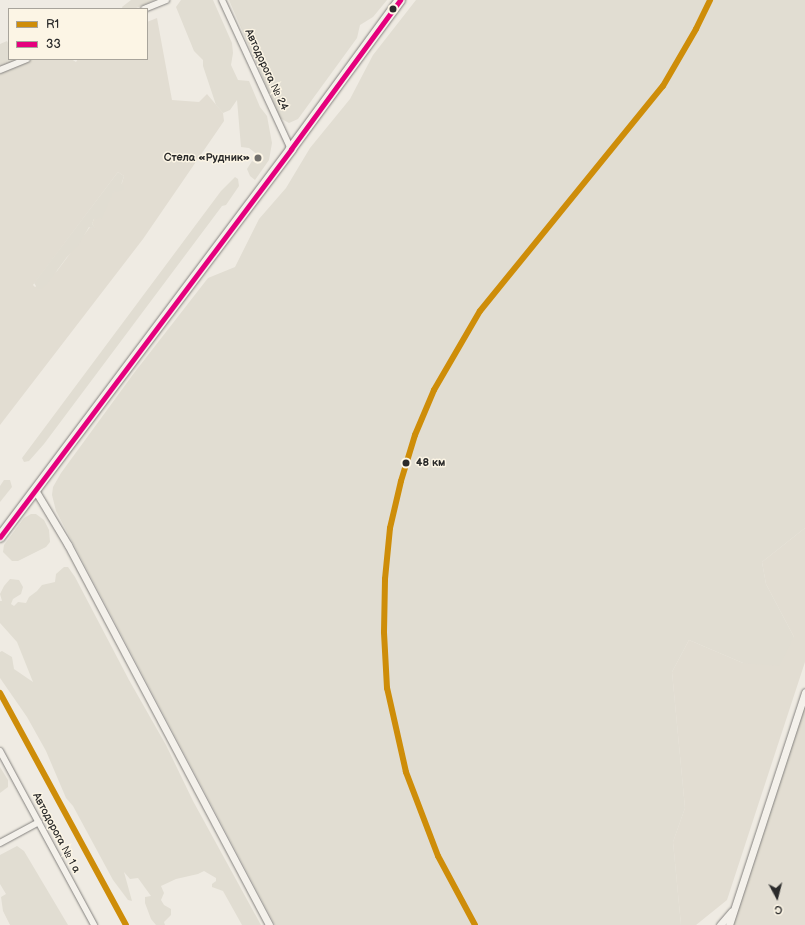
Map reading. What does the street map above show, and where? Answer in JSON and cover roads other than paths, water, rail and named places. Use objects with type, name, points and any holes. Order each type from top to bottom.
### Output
[{"type":"highway","points":[[0,536],[291,149],[400,0]]},
{"type":"street","points":[[146,8],[166,0]]},
{"type":"street","name":"Автодорога № 24","points":[[222,0],[291,149]]},
{"type":"street","points":[[0,70],[25,60]]},
{"type":"street","points":[[35,490],[68,545],[269,925]]},
{"type":"street","points":[[729,925],[739,899],[805,692]]},
{"type":"street","name":"Автодорога № 1 а","points":[[0,751],[94,925]]},
{"type":"street","points":[[0,843],[39,822]]},
{"type":"street","points":[[720,925],[730,914],[739,899]]},
{"type":"railway","points":[[0,693],[126,925]]},
{"type":"place","name":"Стела «Рудник»","points":[[258,158]]},
{"type":"place","name":"48 км","points":[[406,463]]}]
